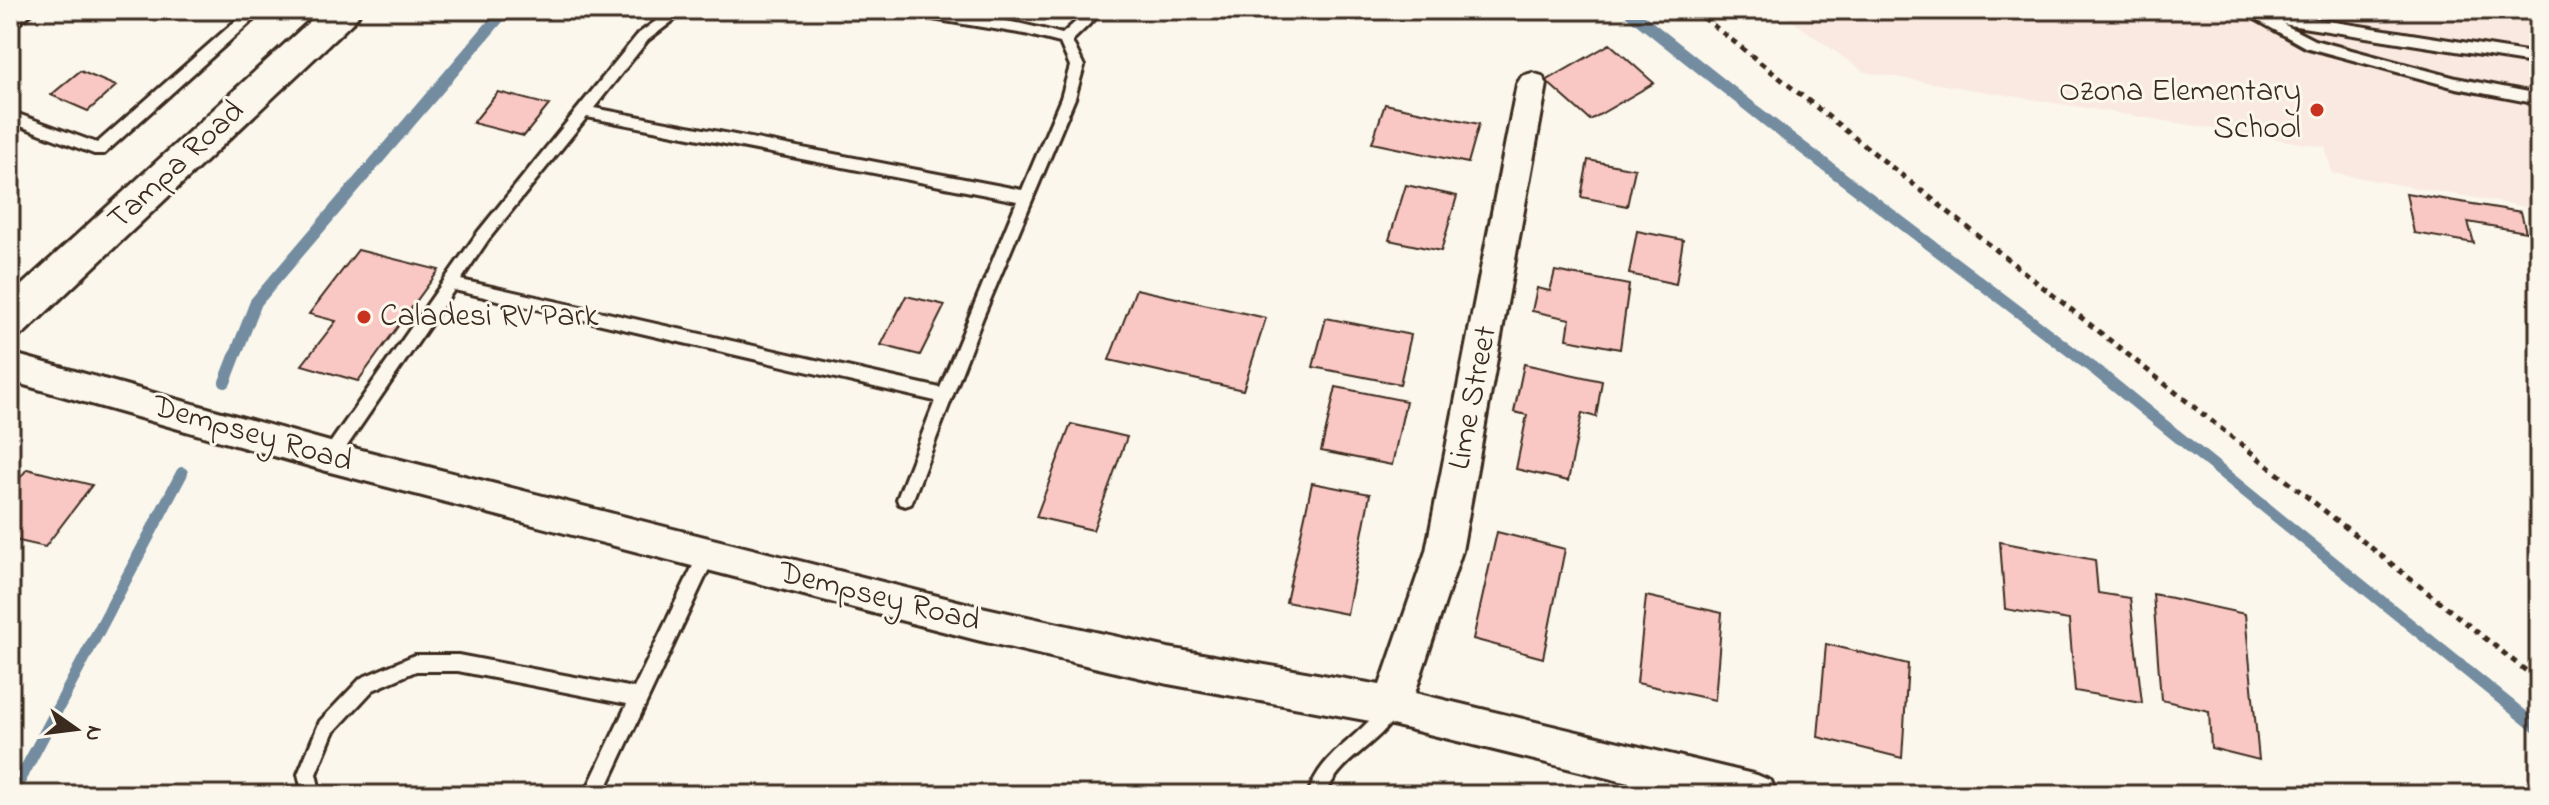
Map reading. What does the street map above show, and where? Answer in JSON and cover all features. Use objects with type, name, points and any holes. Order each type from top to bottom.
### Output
[{"type":"street","name":"Tampa Road","points":[[10,321],[344,10]]},
{"type":"street","name":"Lime Street","points":[[1392,706],[1444,551],[1532,84]]},
{"type":"street","name":"Dempsey Road","points":[[10,367],[330,457],[977,623],[1094,650],[1392,706],[1757,795]]},
{"type":"lane","points":[[10,25],[29,10]]},
{"type":"lane","points":[[10,116],[99,150],[257,10]]},
{"type":"lane","points":[[330,457],[483,236],[643,37],[680,10]]},
{"type":"lane","points":[[905,499],[944,396],[1068,98],[1077,66],[1065,40],[1025,29],[908,10]]},
{"type":"lane","points":[[1065,40],[1097,10]]},
{"type":"lane","points":[[2251,13],[2539,59]]},
{"type":"lane","points":[[2251,13],[2310,44],[2456,83],[2539,99]]},
{"type":"lane","points":[[585,111],[1027,197]]},
{"type":"lane","points":[[449,283],[944,396]]},
{"type":"lane","points":[[593,795],[707,554]]},
{"type":"lane","points":[[312,795],[307,774],[326,727],[367,684],[415,663],[458,663],[639,698]]},
{"type":"lane","points":[[1317,795],[1319,785],[1352,747],[1376,727],[1392,706]]},
{"type":"path","points":[[1694,10],[2539,681]]},
{"type":"shaded area","name":"Ozona Elementary School","points":[[1777,10],[2533,10],[2539,33],[2539,209],[2332,173],[2325,147],[1864,72]]},
{"type":"building","points":[[1610,44],[1654,83],[1590,120],[1546,81]]},
{"type":"building","points":[[80,71],[116,86],[88,111],[51,95]]},
{"type":"building","points":[[498,92],[549,105],[524,136],[473,123]]},
{"type":"building","points":[[1385,104],[1479,124],[1468,163],[1372,143]]},
{"type":"building","points":[[1588,160],[1635,169],[1627,206],[1581,197]]},
{"type":"building","points":[[1406,185],[1457,196],[1441,251],[1389,240]]},
{"type":"building","points":[[2406,193],[2521,212],[2526,232],[2468,222],[2474,243],[2414,233]]},
{"type":"building","points":[[1637,231],[1683,240],[1676,284],[1629,274]]},
{"type":"building","name":"Caladesi RV Park","points":[[358,250],[439,270],[358,381],[302,365],[336,321],[309,314]]},
{"type":"building","points":[[1555,271],[1629,285],[1620,349],[1567,339],[1570,319],[1532,311],[1537,288],[1550,291]]},
{"type":"building","points":[[1136,289],[1266,318],[1243,390],[1109,360]]},
{"type":"building","points":[[906,296],[945,305],[920,355],[881,345]]},
{"type":"building","points":[[1326,318],[1411,335],[1400,384],[1313,367]]},
{"type":"building","points":[[1524,364],[1602,381],[1596,417],[1582,413],[1568,481],[1516,469],[1527,415],[1514,412]]},
{"type":"building","points":[[1336,387],[1406,401],[1392,465],[1321,451]]},
{"type":"building","points":[[1071,424],[1127,437],[1093,530],[1036,517]]},
{"type":"building","points":[[27,469],[92,485],[45,547],[10,539],[10,490]]},
{"type":"building","points":[[1312,483],[1370,494],[1347,614],[1286,602]]},
{"type":"building","points":[[1497,532],[1565,549],[1543,658],[1473,639]]},
{"type":"building","points":[[2000,542],[2095,560],[2098,593],[2130,598],[2142,703],[2075,691],[2069,620],[2005,609]]},
{"type":"building","points":[[2153,594],[2245,614],[2259,760],[2211,748],[2209,711],[2161,700]]},
{"type":"building","points":[[1646,596],[1722,613],[1715,700],[1637,683]]},
{"type":"building","points":[[1826,644],[1908,664],[1902,758],[1818,737]]},
{"type":"waterway","points":[[225,382],[256,302],[505,10]]},
{"type":"waterway","points":[[1628,10],[1774,126],[2098,372],[2539,729]]},
{"type":"waterway","points":[[20,780],[182,473]]},
{"type":"place","name":"Ozona Elementary School","points":[[2317,110]]},
{"type":"place","name":"Caladesi RV Park","points":[[364,317]]}]
